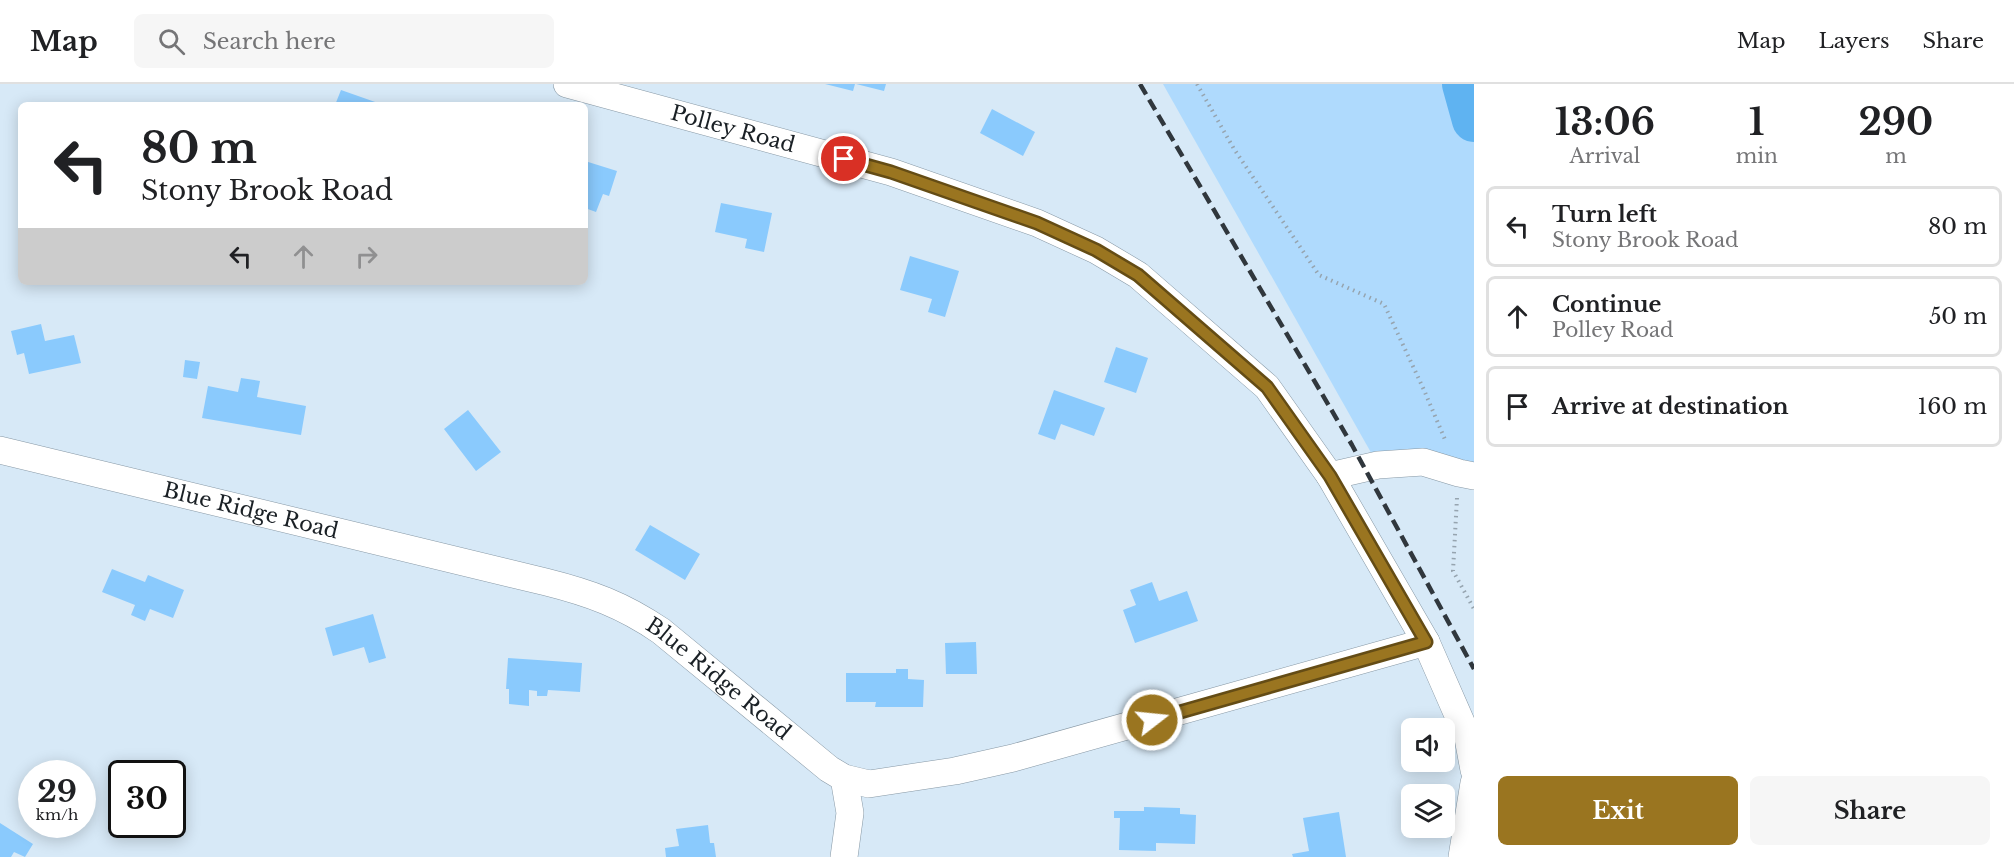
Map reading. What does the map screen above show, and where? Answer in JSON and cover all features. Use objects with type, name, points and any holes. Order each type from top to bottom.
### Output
[{"type":"street","name":"Polley Road","points":[[567,84],[891,172],[1037,223],[1096,250],[1138,275],[1267,387],[1330,476],[1426,642],[1468,738],[1474,770]]},
{"type":"street","name":"Blue Ridge Road","points":[[0,450],[546,582],[616,604],[638,615],[661,631],[829,770],[844,778],[869,784],[955,771],[1013,758],[1426,642]]},
{"type":"street","points":[[1330,476],[1378,465],[1423,462],[1466,475]]},
{"type":"street","points":[[844,778],[850,813],[844,857]]},
{"type":"street","points":[[1462,857],[1474,783]]},
{"type":"path","points":[[1197,84],[1234,149],[1319,275],[1384,304],[1466,475],[1453,571],[1474,609]]},
{"type":"shaded area","points":[[1163,84],[1464,84],[1474,120],[1474,470],[1378,465]]},
{"type":"building","points":[[825,84],[855,84],[853,91]]},
{"type":"building","points":[[856,84],[886,84],[884,91]]},
{"type":"building","points":[[341,90],[375,102],[336,102]]},
{"type":"building","points":[[992,109],[1035,132],[1023,156],[980,133]]},
{"type":"building","points":[[588,162],[617,171],[609,196],[603,194],[596,212],[588,209]]},
{"type":"building","points":[[721,203],[772,213],[764,252],[745,248],[747,239],[715,232]]},
{"type":"building","points":[[910,256],[959,271],[945,317],[928,312],[932,299],[900,290]]},
{"type":"building","points":[[41,324],[45,341],[74,335],[81,363],[29,374],[24,353],[17,355],[11,331]]},
{"type":"building","points":[[1116,347],[1148,358],[1136,393],[1104,382]]},
{"type":"building","points":[[185,360],[200,362],[197,379],[183,377]]},
{"type":"building","points":[[241,378],[260,381],[257,397],[306,406],[301,435],[202,418],[208,386],[238,392]]},
{"type":"building","points":[[1054,390],[1105,408],[1094,436],[1061,424],[1055,440],[1038,434]]},
{"type":"building","points":[[468,410],[501,452],[476,471],[444,429]]},
{"type":"building","points":[[650,525],[700,554],[685,580],[635,550]]},
{"type":"building","points":[[112,569],[145,582],[148,575],[184,590],[173,618],[150,609],[145,621],[131,615],[135,605],[102,592]]},
{"type":"building","points":[[1152,582],[1159,601],[1187,591],[1198,621],[1135,643],[1123,610],[1136,605],[1130,590]]},
{"type":"building","points":[[373,614],[386,658],[369,663],[364,647],[333,656],[325,628]]},
{"type":"building","points":[[976,642],[977,674],[946,674],[945,643]]},
{"type":"building","points":[[508,658],[582,663],[580,692],[548,690],[547,696],[537,696],[537,691],[529,690],[529,706],[509,704],[509,689],[506,689]]},
{"type":"building","points":[[896,669],[908,669],[908,679],[924,680],[923,707],[875,707],[876,702],[846,702],[846,673],[896,673]]},
{"type":"building","points":[[1144,807],[1180,808],[1180,814],[1196,815],[1195,844],[1156,843],[1156,851],[1119,850],[1120,818],[1114,818],[1114,811],[1144,811]]},
{"type":"building","points":[[1339,812],[1346,857],[1293,857],[1292,854],[1309,851],[1303,818]]},
{"type":"building","points":[[0,823],[18,834],[18,838],[24,838],[33,844],[25,857],[14,852],[11,857],[0,857]]},
{"type":"building","points":[[708,825],[710,843],[714,843],[716,857],[666,857],[665,848],[679,846],[676,829]]},
{"type":"waterway","points":[[1464,84],[1474,120]]},
{"type":"railway","points":[[1140,84],[1352,445],[1474,669]]},
{"type":"route","points":[[844,159],[891,172],[1037,223],[1096,250],[1138,275],[1267,387],[1330,476],[1426,642],[1152,720]]}]
